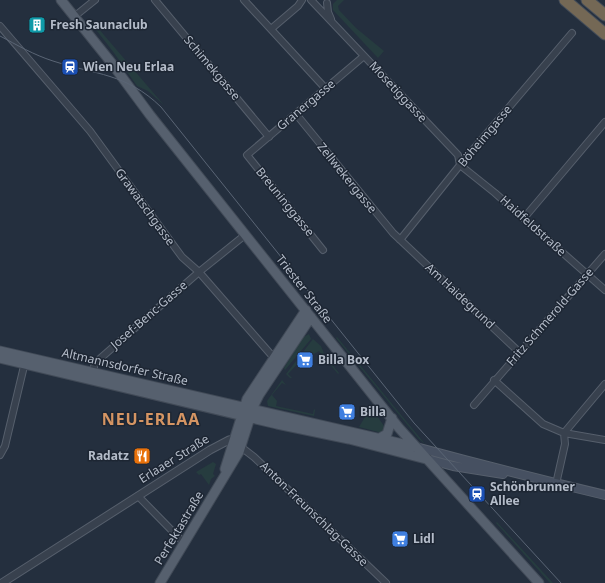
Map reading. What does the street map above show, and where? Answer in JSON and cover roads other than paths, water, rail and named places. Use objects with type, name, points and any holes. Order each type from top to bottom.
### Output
[{"type":"highway","points":[[565,0],[605,34]]},
{"type":"highway","points":[[587,0],[605,15]]},
{"type":"main road","name":"Triester Straße","points":[[61,0],[75,16],[154,121],[392,418],[426,459],[539,583]]},
{"type":"main road","points":[[235,439],[247,412],[256,384],[298,319],[308,313]]},
{"type":"main road","points":[[241,447],[247,412],[259,395],[308,313]]},
{"type":"main road","name":"Altmannsdorfer Straße","points":[[0,351],[26,360],[247,412],[426,459]]},
{"type":"main road","name":"Altmannsdorfer Straße","points":[[0,358],[26,360]]},
{"type":"main road","name":"Altmannsdorfer Straße","points":[[247,412],[380,438],[416,447]]},
{"type":"main road","points":[[380,438],[387,434],[392,418]]},
{"type":"main road","name":"Perfektastraße","points":[[219,485],[235,439]]},
{"type":"main road","name":"Perfektastraße","points":[[160,583],[241,447]]},
{"type":"main road","points":[[416,447],[493,466],[518,475]]},
{"type":"main road","points":[[426,459],[454,466],[518,475],[605,495]]},
{"type":"street","points":[[75,16],[95,0]]},
{"type":"street","name":"Schimekgasse","points":[[155,0],[269,137]]},
{"type":"street","points":[[244,0],[326,89]]},
{"type":"street","points":[[271,29],[298,6],[302,0]]},
{"type":"street","points":[[298,6],[329,2],[328,12],[331,21]]},
{"type":"street","name":"Mosetiggasse","points":[[313,3],[458,155],[460,166]]},
{"type":"street","name":"Grawatschgasse","points":[[0,26],[90,131],[182,257],[199,272],[274,358]]},
{"type":"street","name":"Böheimgasse","points":[[400,240],[572,33]]},
{"type":"street","name":"Granergasse","points":[[247,154],[364,56]]},
{"type":"street","name":"Zellwekergasse","points":[[296,114],[400,240]]},
{"type":"street","points":[[524,218],[605,122]]},
{"type":"street","name":"Breuninggasse","points":[[247,154],[324,250]]},
{"type":"street","name":"Haidfeldstraße","points":[[460,166],[524,218],[605,290]]},
{"type":"street","name":"Josef-Benc-Gasse","points":[[92,376],[95,363],[199,272],[246,235]]},
{"type":"street","name":"Am Haidegrund","points":[[400,240],[519,352]]},
{"type":"street","name":"Fritz Schmerold-Gasse","points":[[474,405],[494,380],[605,254]]},
{"type":"street","points":[[0,455],[5,446],[26,360]]},
{"type":"street","points":[[494,380],[540,422],[564,433],[605,440]]},
{"type":"street","points":[[556,484],[565,444],[564,433],[605,384]]},
{"type":"street","name":"Erlaaer Straße","points":[[2,583],[210,450],[229,440],[235,439]]},
{"type":"street","name":"Anton-Freunschlag-Gasse","points":[[241,447],[254,457],[386,583]]},
{"type":"street","points":[[138,496],[184,543]]},
{"type":"tram line","points":[[0,36],[46,59],[110,76],[123,81],[135,87],[161,107],[414,423],[561,583]]},
{"type":"place","name":"Fresh Saunaclub","points":[[37,25]]},
{"type":"place","name":"Wien Neu Erlaa","points":[[70,67]]},
{"type":"place","name":"Billa Box","points":[[305,360]]},
{"type":"place","name":"Billa","points":[[347,412]]},
{"type":"place","name":"Radatz","points":[[142,456]]},
{"type":"place","name":"Schönbrunner Allee","points":[[477,494]]},
{"type":"place","name":"Lidl","points":[[400,539]]},
{"type":"district","name":"NEU-ERLAA","points":[[151,419]]}]
